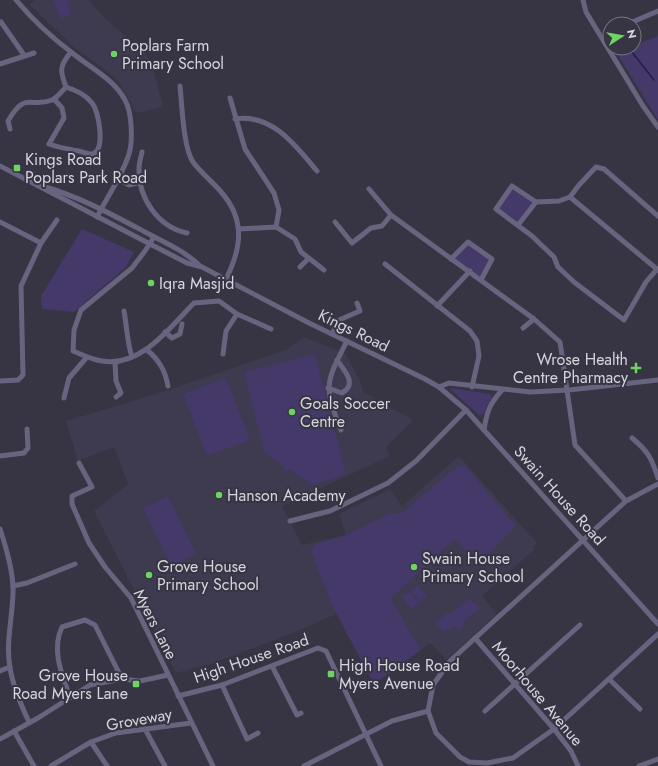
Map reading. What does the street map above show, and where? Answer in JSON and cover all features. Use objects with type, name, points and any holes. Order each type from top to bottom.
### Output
[{"type":"street","points":[[16,0],[28,14],[71,52],[112,84],[125,99],[128,106],[131,127],[129,154],[97,217]]},
{"type":"street","points":[[583,0],[586,12],[658,127]]},
{"type":"street","points":[[642,18],[658,11]]},
{"type":"street","points":[[1,22],[24,55]]},
{"type":"street","points":[[66,87],[61,68],[63,62],[71,52]]},
{"type":"street","points":[[0,64],[34,53]]},
{"type":"street","points":[[180,86],[184,129],[192,161],[224,195],[233,211],[239,229],[239,247],[226,279]]},
{"type":"street","points":[[10,129],[6,122],[20,105],[30,101],[45,102],[54,99],[66,87]]},
{"type":"street","points":[[54,99],[62,108],[64,118],[49,144],[69,151],[92,154],[99,146],[100,122],[96,109],[82,93],[66,87]]},
{"type":"street","points":[[230,98],[245,149],[274,193],[279,210],[276,227]]},
{"type":"street","points":[[235,119],[244,118],[260,121],[273,126],[298,148],[317,170]]},
{"type":"street","points":[[142,152],[139,168],[141,182],[152,211],[164,224],[175,231],[187,233]]},
{"type":"street","name":"Kings Road","points":[[0,166],[37,185],[54,196],[187,263],[202,267],[439,387]]},
{"type":"street","points":[[570,197],[657,270],[646,282],[624,320],[574,282],[558,267],[554,257],[546,249],[518,225],[496,209],[512,186],[536,202],[559,201],[570,197],[589,173],[596,167],[604,169],[658,216]]},
{"type":"street","points":[[117,179],[129,185],[141,182]]},
{"type":"street","name":"Kings Road","points":[[37,185],[56,190],[100,210],[191,257],[202,267]]},
{"type":"street","points":[[369,189],[391,215],[534,319],[560,342],[569,390],[575,445],[626,501]]},
{"type":"street","points":[[518,225],[536,202]]},
{"type":"street","points":[[335,222],[352,243],[371,228],[382,226],[391,215]]},
{"type":"street","points":[[0,381],[18,380],[23,375],[21,286],[41,243],[56,220]]},
{"type":"street","points":[[0,222],[41,243]]},
{"type":"street","points":[[239,229],[276,227],[295,239],[301,252],[324,270]]},
{"type":"street","points":[[154,237],[132,268],[81,310],[74,330],[73,351],[103,362],[115,362],[132,357],[147,350],[194,303],[219,301],[237,314],[271,329]]},
{"type":"street","points":[[452,259],[468,242],[480,250],[492,259],[481,280]]},
{"type":"street","points":[[300,267],[308,259]]},
{"type":"street","points":[[385,264],[470,331],[477,341],[479,356],[472,387]]},
{"type":"street","points":[[437,306],[470,271]]},
{"type":"street","points":[[332,334],[339,320],[360,311],[357,303]]},
{"type":"street","points":[[124,311],[128,333],[128,345],[132,357]]},
{"type":"street","points":[[223,354],[226,332],[237,314]]},
{"type":"street","points":[[523,328],[534,319]]},
{"type":"street","points":[[165,332],[172,338],[180,334],[182,324]]},
{"type":"street","points":[[341,430],[332,408],[328,388],[329,380],[337,360],[347,341]]},
{"type":"street","points":[[147,350],[158,359],[166,373],[168,386]]},
{"type":"street","points":[[64,398],[69,378],[87,357]]},
{"type":"street","points":[[328,388],[342,393],[348,390],[350,384],[349,377],[337,360]]},
{"type":"street","points":[[115,362],[116,381],[121,393],[116,397]]},
{"type":"street","points":[[439,387],[449,383],[472,387],[530,392],[569,390],[658,380]]},
{"type":"street","name":"Swain House Road","points":[[439,387],[466,410],[658,624]]},
{"type":"street","points":[[484,430],[487,413],[492,402],[502,390]]},
{"type":"street","points":[[66,392],[73,392]]},
{"type":"street","points":[[290,521],[330,511],[388,483],[416,461],[466,410]]},
{"type":"street","points":[[0,456],[24,453],[28,448],[27,430]]},
{"type":"street","points":[[632,438],[642,446],[652,459],[658,478]]},
{"type":"street","name":"Myers Lane","points":[[79,463],[92,486],[72,496],[72,504],[89,543],[105,567],[131,598],[213,766]]},
{"type":"street","points":[[658,484],[626,501],[450,661],[433,685],[428,711],[436,733],[468,764],[487,763],[513,758],[554,729],[658,634]]},
{"type":"street","points":[[0,529],[6,545],[13,586],[8,636],[10,667],[21,705],[29,722]]},
{"type":"street","points":[[13,586],[27,583],[75,564]]},
{"type":"street","points":[[70,697],[59,665],[57,637],[62,627],[85,620],[95,624],[122,679]]},
{"type":"street","points":[[485,711],[580,625]]},
{"type":"street","name":"Moorhouse Avenue","points":[[475,638],[572,751],[578,766]]},
{"type":"street","name":"High House Road","points":[[178,696],[222,685],[318,648],[326,652],[381,766]]},
{"type":"street","points":[[272,666],[297,715],[301,713]]},
{"type":"street","points":[[0,671],[10,667]]},
{"type":"street","points":[[0,738],[90,685],[122,679],[140,680],[168,675]]},
{"type":"street","points":[[609,679],[640,709]]},
{"type":"street","points":[[222,685],[248,739],[258,734]]},
{"type":"street","points":[[304,766],[366,736],[392,721],[428,711]]},
{"type":"street","name":"Groveway","points":[[51,766],[91,742],[116,733],[191,723]]},
{"type":"street","points":[[144,729],[165,766]]},
{"type":"street","points":[[14,731],[34,766]]},
{"type":"street","points":[[91,742],[107,766]]},
{"type":"street","points":[[640,766],[658,759]]},
{"type":"shaded area","name":"Poplars Farm Primary School","points":[[33,0],[88,0],[104,17],[151,60],[163,107],[136,113],[119,82],[106,70],[74,47],[29,4],[34,2]]},
{"type":"shaded area","points":[[54,0],[67,0],[71,15],[60,19]]},
{"type":"shaded area","points":[[658,36],[658,120],[619,56],[642,56],[642,42]]},
{"type":"shaded area","points":[[513,189],[533,202],[518,222],[498,208]]},
{"type":"shaded area","points":[[82,229],[134,252],[126,267],[74,312],[42,309],[41,296]]},
{"type":"shaded area","points":[[468,244],[489,259],[480,277],[455,259]]},
{"type":"shaded area","points":[[304,337],[346,354],[361,383],[363,392],[413,420],[386,447],[390,456],[282,506],[302,545],[346,535],[339,514],[390,489],[402,506],[459,456],[537,543],[533,547],[535,549],[482,596],[497,614],[446,660],[430,643],[374,684],[336,614],[293,633],[211,664],[176,673],[94,511],[128,484],[114,447],[78,461],[66,421],[159,393],[286,350]]},
{"type":"shaded area","name":"Goals Soccer Centre","points":[[315,354],[346,474],[312,485],[290,470],[285,472],[283,466],[264,452],[244,372]]},
{"type":"shaded area","points":[[226,378],[250,440],[207,456],[183,394]]},
{"type":"shaded area","points":[[450,389],[490,394],[492,397],[483,414],[479,415]]},
{"type":"shaded area","name":"Swain House Primary School","points":[[464,465],[516,526],[478,564],[454,539],[391,599],[421,650],[374,684],[331,603],[311,551],[314,545],[346,535],[391,513],[402,513],[456,467]]},
{"type":"shaded area","points":[[168,496],[196,554],[171,566],[143,508]]},
{"type":"shaded area","points":[[417,585],[427,596],[420,602],[410,591]]},
{"type":"shaded area","points":[[409,591],[419,603],[412,609],[402,597]]},
{"type":"shaded area","points":[[469,598],[480,608],[462,624],[464,626],[458,631],[454,626],[444,632],[435,623],[447,613],[451,614]]},
{"type":"waterway","points":[[635,56],[654,80]]},
{"type":"place","name":"Poplars Farm Primary School","points":[[114,54]]},
{"type":"place","name":"Kings Road Poplars Park Road","points":[[17,168]]},
{"type":"place","name":"Iqra Masjid","points":[[151,283]]},
{"type":"place","name":"Wrose Health Centre Pharmacy","points":[[636,368]]},
{"type":"place","name":"Goals Soccer Centre","points":[[292,412]]},
{"type":"place","name":"Hanson Academy","points":[[219,495]]},
{"type":"place","name":"Swain House Primary School","points":[[414,567]]},
{"type":"place","name":"Grove House Primary School","points":[[149,575]]},
{"type":"place","name":"High House Road Myers Avenue","points":[[331,674]]},
{"type":"place","name":"Grove House Road Myers Lane","points":[[136,684]]}]
